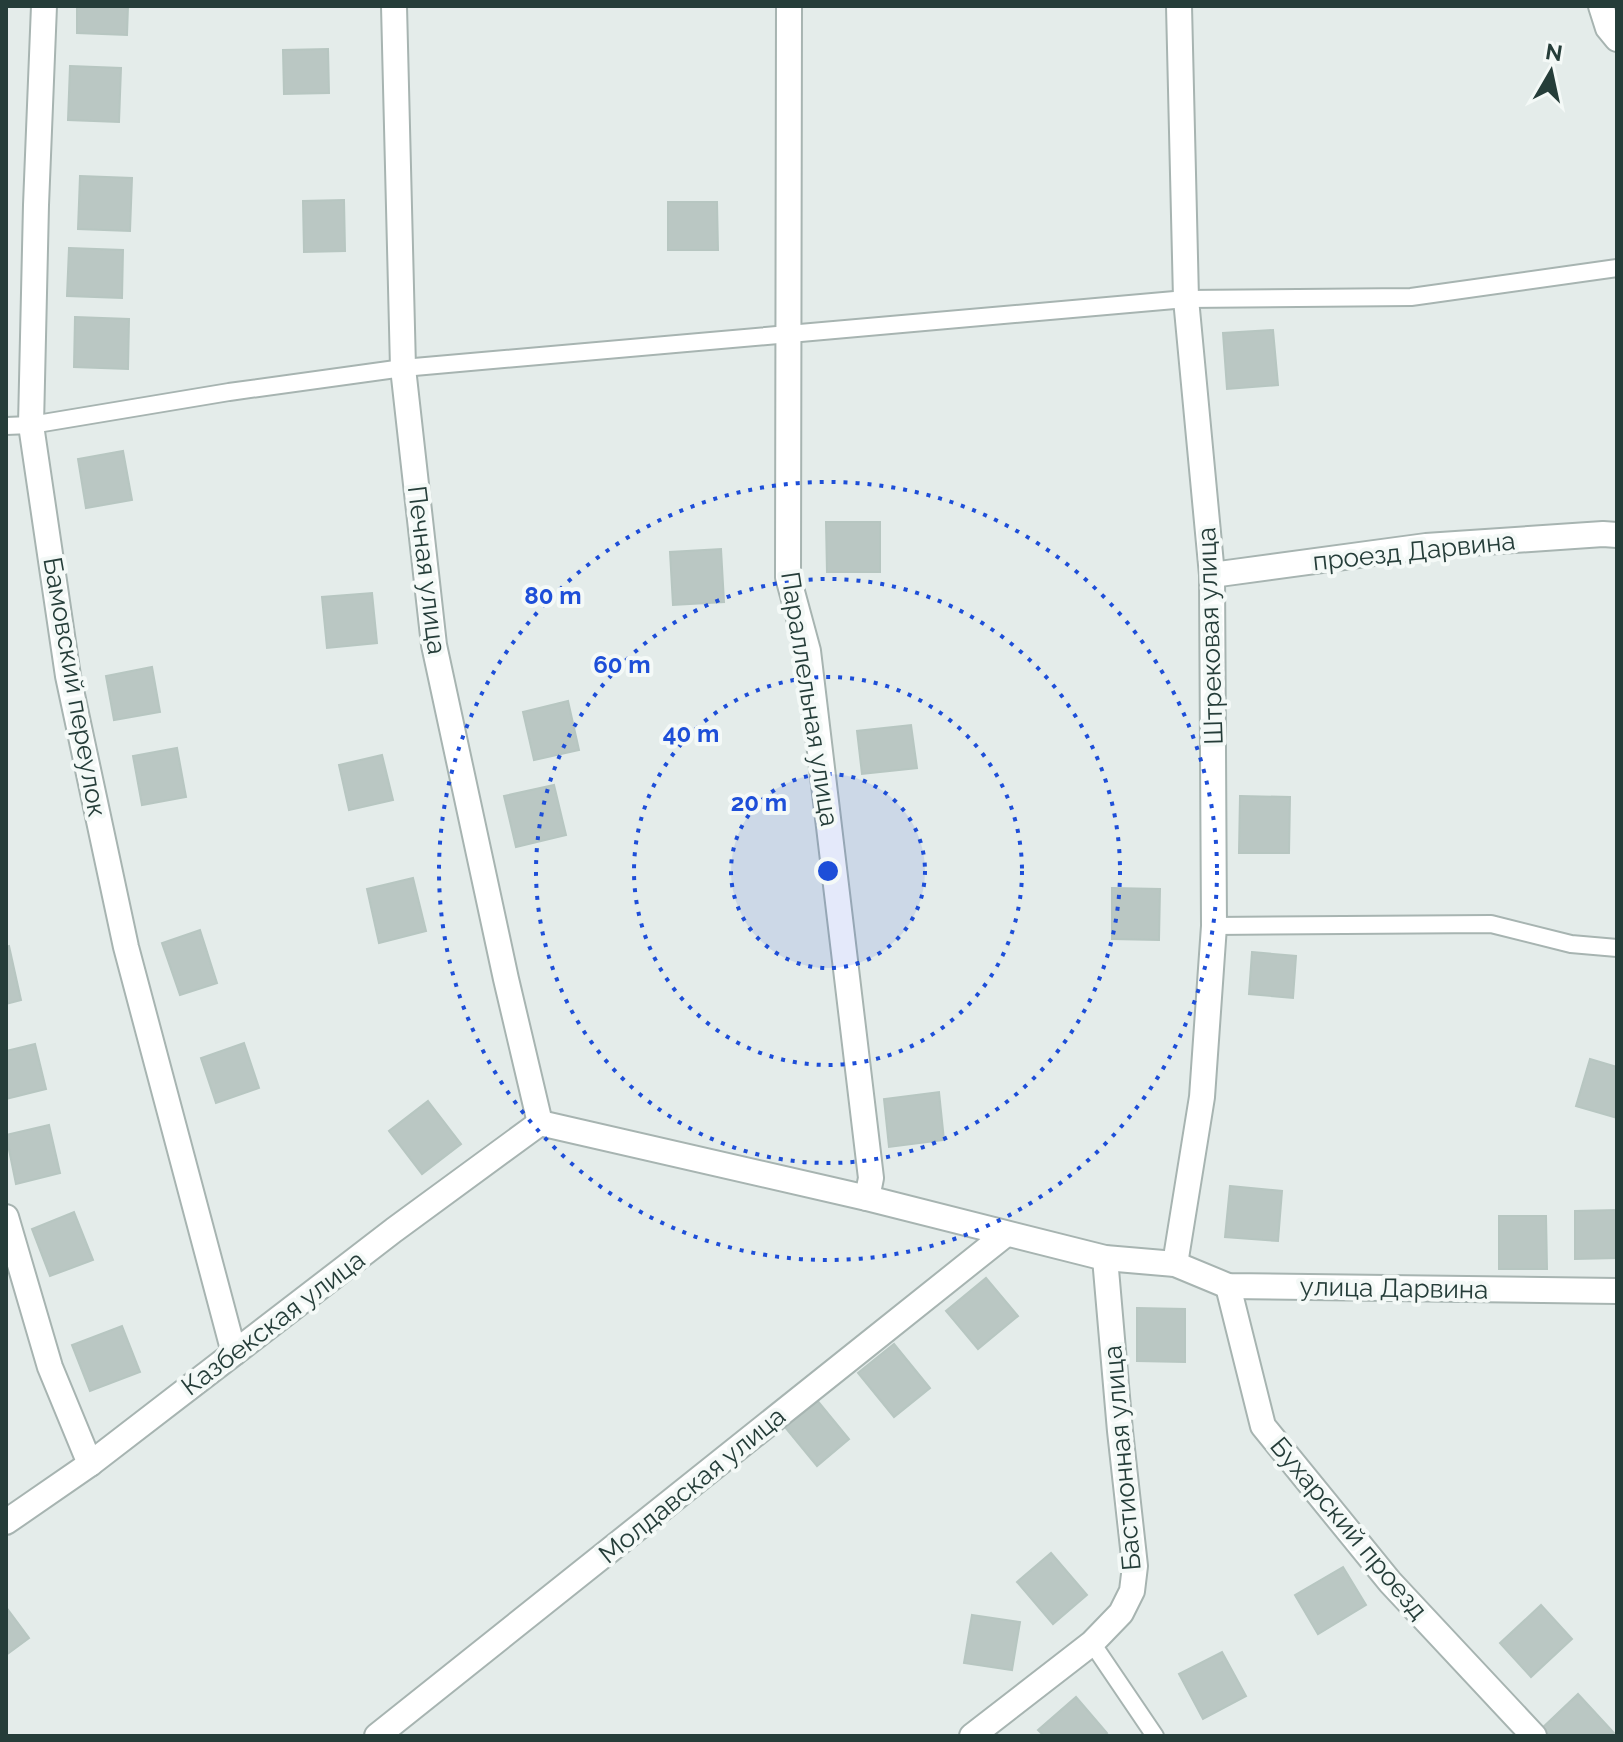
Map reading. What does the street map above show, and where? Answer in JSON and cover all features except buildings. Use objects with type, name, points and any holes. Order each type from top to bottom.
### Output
[{"type":"street","name":"Бамовский переулок","points":[[44,6],[31,425],[68,676],[126,947],[234,1353]]},
{"type":"street","name":"Печная улица","points":[[394,6],[403,368],[434,645],[540,1123]]},
{"type":"street","name":"Параллельная улица","points":[[789,6],[788,577],[808,651],[812,681],[871,1178],[867,1198]]},
{"type":"street","name":"Штрековая улица","points":[[1175,1264],[1202,1097],[1214,926],[1212,575],[1186,299],[1179,6]]},
{"type":"street","points":[[1601,6],[1608,28],[1617,39]]},
{"type":"street","name":"проезд Дарвина","points":[[1212,575],[1426,546],[1617,535]]},
{"type":"street","name":"улица Дарвина","points":[[540,1123],[867,1198],[1105,1258],[1175,1264],[1228,1286],[1617,1291]]},
{"type":"street","name":"Казбекская улица","points":[[6,1522],[90,1464],[406,1221],[540,1123]]},
{"type":"street","points":[[6,1217],[50,1367],[90,1464]]},
{"type":"street","name":"Молдавская улица","points":[[377,1736],[1006,1234]]},
{"type":"street","name":"Бастионная улица","points":[[972,1736],[1092,1643],[1121,1613],[1132,1591],[1135,1566],[1105,1258]]},
{"type":"street","name":"Бухарский проезд","points":[[1228,1286],[1263,1426],[1390,1582],[1534,1736]]},
{"type":"lane","points":[[6,426],[31,425],[229,392],[403,368],[1186,299],[1411,297],[1617,268]]},
{"type":"lane","points":[[1214,926],[1491,924],[1571,944],[1617,948]]},
{"type":"lane","points":[[1092,1643],[1155,1736]]}]
